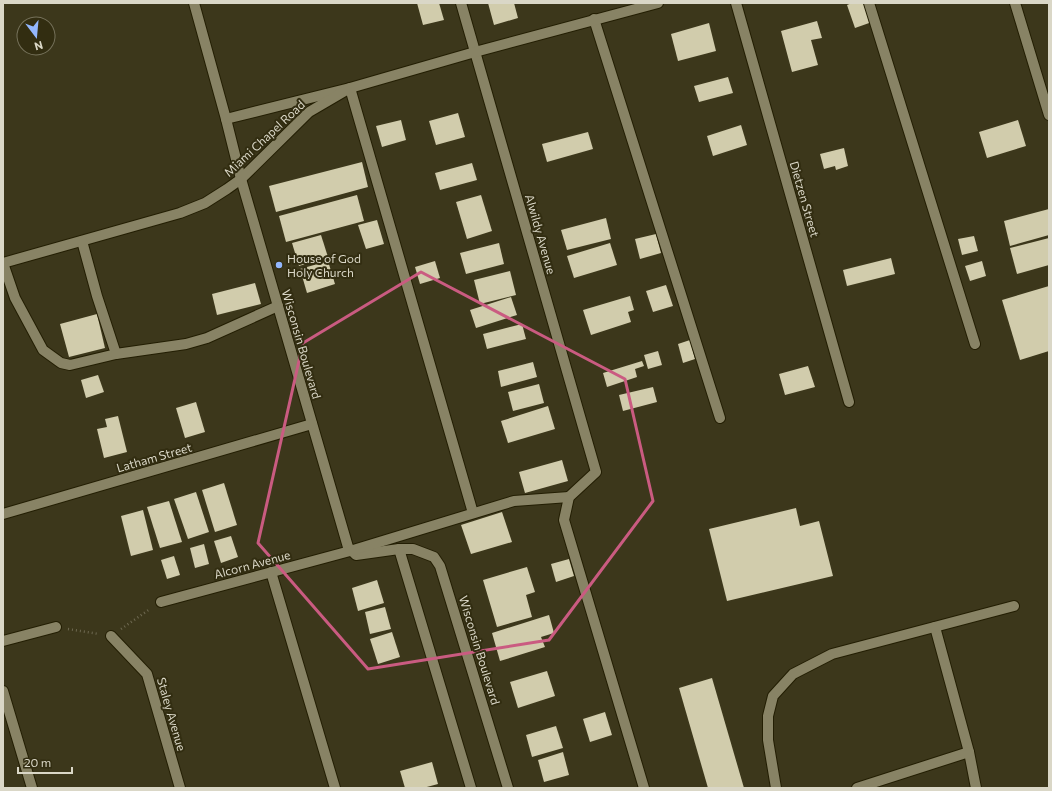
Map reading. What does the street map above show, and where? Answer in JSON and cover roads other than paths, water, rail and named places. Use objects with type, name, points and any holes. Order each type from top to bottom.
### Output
[{"type":"street","name":"Wisconsin Boulevard","points":[[194,3],[241,179],[348,547],[350,551],[356,555],[399,549],[412,549],[434,557],[440,566],[508,788]]},
{"type":"street","name":"Alwildy Avenue","points":[[461,3],[596,472],[569,497]]},
{"type":"street","name":"Miami Chapel Road","points":[[3,263],[180,213],[205,203],[241,179],[309,112],[350,88],[594,19],[658,3]]},
{"type":"street","name":"Dietzen Street","points":[[736,3],[849,402]]},
{"type":"street","points":[[869,3],[975,344]]},
{"type":"street","points":[[1015,3],[1048,108]]},
{"type":"street","points":[[594,19],[720,418]]},
{"type":"street","points":[[226,119],[350,88],[473,513]]},
{"type":"street","points":[[82,241],[97,296],[116,354]]},
{"type":"street","points":[[3,263],[15,298],[43,350],[61,363],[70,365],[116,354],[186,344],[207,338],[278,306]]},
{"type":"street","name":"Latham Street","points":[[3,514],[312,424]]},
{"type":"street","points":[[569,497],[564,520],[644,788]]},
{"type":"street","name":"Alcorn Avenue","points":[[161,602],[350,551],[514,501],[569,497]]},
{"type":"street","points":[[399,549],[471,788]]},
{"type":"street","points":[[271,572],[335,788]]},
{"type":"street","points":[[776,788],[768,740],[768,716],[773,696],[793,674],[832,654],[1014,606]]},
{"type":"street","points":[[3,641],[56,627]]},
{"type":"street","points":[[935,627],[969,752],[976,788]]},
{"type":"street","name":"Staley Avenue","points":[[111,636],[146,674],[180,788]]},
{"type":"street","points":[[3,691],[32,788]]},
{"type":"street","points":[[857,788],[969,752]]},
{"type":"place","name":"House of God Holy Church","points":[[279,265]]}]
